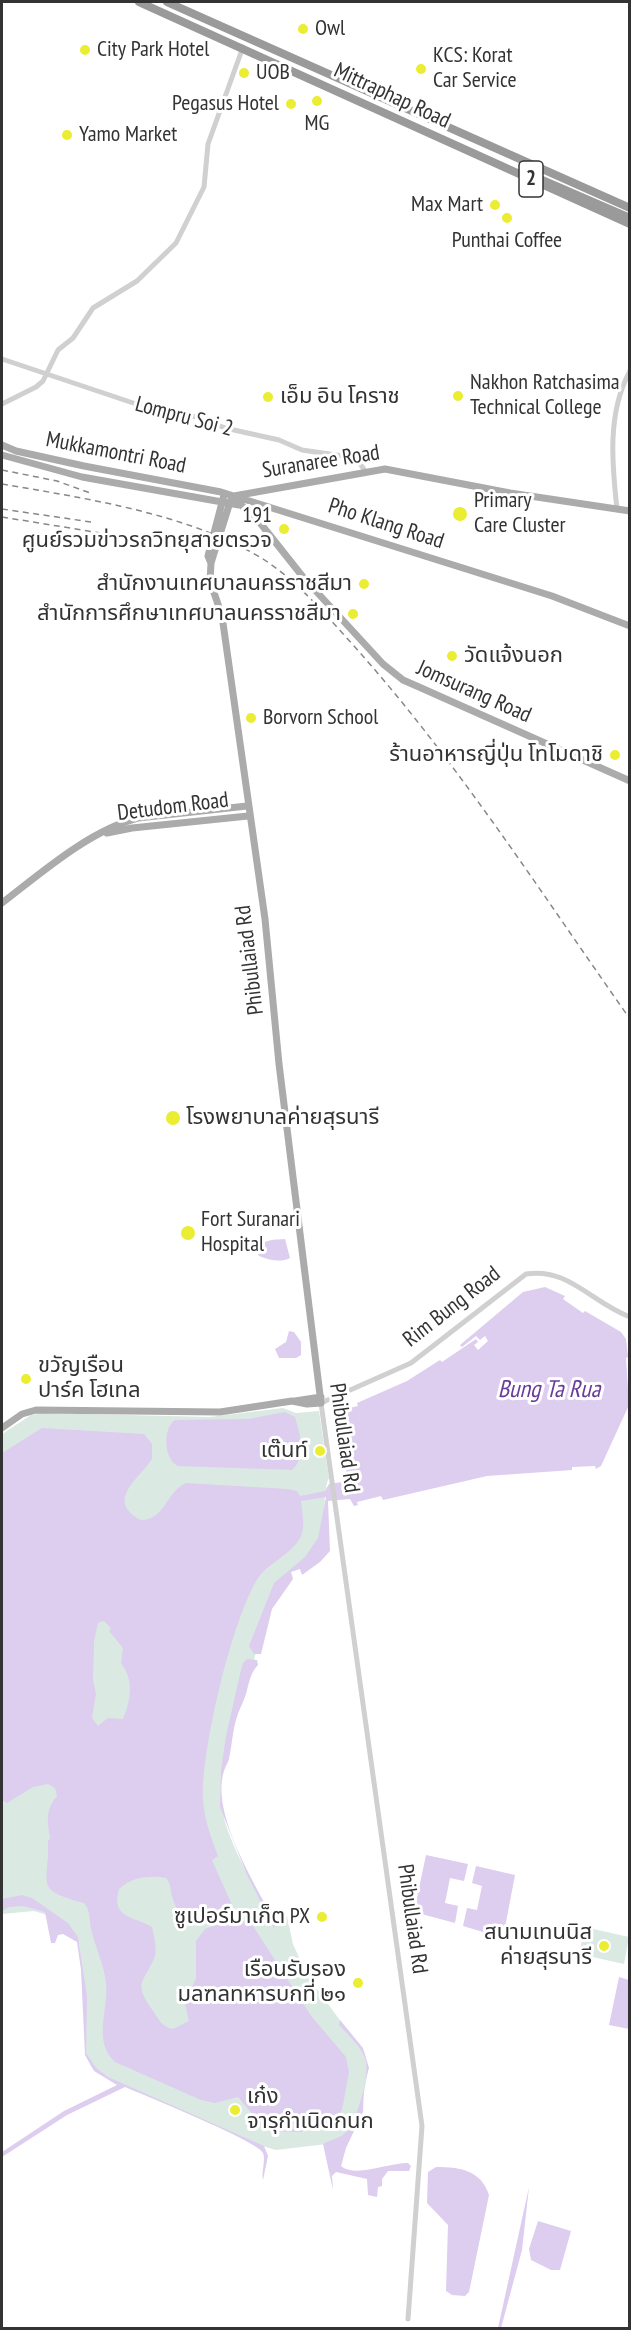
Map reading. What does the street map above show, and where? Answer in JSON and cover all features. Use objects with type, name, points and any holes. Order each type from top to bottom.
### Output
[{"type":"highway","name":"Mittraphap Road","points":[[139,2],[243,47],[630,224]]},
{"type":"highway","name":"Mittraphap Road","points":[[167,2],[630,208]]},
{"type":"highway","points":[[243,47],[248,37]]},
{"type":"highway","points":[[485,159],[536,176],[630,218]]},
{"type":"main road","name":"Mukkamontri Road","points":[[2,445],[16,452],[208,489],[227,499]]},
{"type":"main road","name":"Mukkamontri Road","points":[[2,455],[82,477],[227,499]]},
{"type":"main road","points":[[82,477],[84,466]]},
{"type":"main road","name":"Suranaree Road","points":[[227,499],[264,489],[365,471],[394,470],[510,493],[630,511]]},
{"type":"main road","points":[[257,519],[264,489]]},
{"type":"main road","name":"Pho Klang Road","points":[[227,499],[262,505],[552,596],[630,626]]},
{"type":"main road","name":"Jomsurang Road","points":[[227,499],[246,508],[257,519],[310,585],[383,664],[404,680],[630,781]]},
{"type":"main road","name":"Phibullaiad Rd","points":[[227,499],[208,556],[211,563],[210,581],[222,616],[248,816],[265,919],[279,1064],[321,1400]]},
{"type":"main road","name":"Detudom Road","points":[[2,903],[69,853],[121,822],[163,814],[247,806]]},
{"type":"main road","points":[[163,814],[164,825]]},
{"type":"main road","name":"Detudom Road","points":[[101,835],[164,825],[248,816]]},
{"type":"main road","name":"Rim Bung Road","points":[[2,1428],[22,1414],[36,1410],[220,1412],[292,1401],[307,1404],[321,1400]]},
{"type":"street","points":[[2,404],[36,387],[58,350],[73,338],[93,308],[133,284],[176,243],[204,187],[208,144],[243,47]]},
{"type":"street","name":"Lompru Soi 2","points":[[2,359],[160,412],[198,417],[225,428],[279,440],[302,450],[343,456],[359,462],[365,471]]},
{"type":"street","points":[[617,509],[613,473],[614,431],[621,390],[630,371]]},
{"type":"street","name":"Rim Bung Road","points":[[321,1400],[411,1363],[526,1274],[546,1272],[559,1275],[604,1305],[630,1317]]},
{"type":"street","name":"Phibullaiad Rd","points":[[321,1400],[422,2126],[408,2319]]},
{"type":"shaded area","name":"Bung Ta Rua","points":[[283,1408],[296,1413],[319,1411],[329,1478],[323,1523],[317,1544],[276,1586],[254,1661],[245,1662],[227,1738],[221,1777],[223,1813],[237,1852],[271,1919],[287,1916],[293,1944],[308,1977],[365,2054],[368,2071],[361,2109],[344,2136],[327,2144],[276,2150],[259,2145],[109,2079],[91,2066],[86,2053],[86,2002],[79,1943],[57,1918],[34,1911],[2,1914],[2,1434],[31,1415],[42,1413],[210,1417]]},
{"type":"shaded area","name":"สนามเทนนิส ค่ายสุรนารี","points":[[585,1927],[629,1937],[624,1964],[579,1954]]},
{"type":"water","points":[[285,1239],[290,1258],[271,1260],[259,1256],[256,1251],[264,1242]]},
{"type":"water","name":"Bung Ta Rua","points":[[545,1287],[565,1296],[563,1299],[583,1313],[585,1311],[621,1332],[626,1339],[629,1405],[601,1466],[596,1469],[595,1466],[572,1467],[572,1470],[487,1476],[383,1500],[381,1496],[357,1502],[358,1505],[354,1506],[350,1499],[328,1501],[330,1551],[320,1562],[302,1575],[300,1569],[291,1572],[293,1579],[272,1609],[261,1654],[254,1654],[249,1646],[274,1583],[305,1557],[318,1538],[326,1497],[301,1501],[303,1528],[301,1536],[291,1549],[258,1578],[238,1623],[220,1686],[207,1750],[203,1799],[206,1821],[218,1856],[212,1860],[232,1905],[205,1917],[189,1918],[176,1907],[170,1884],[166,1878],[141,1878],[119,1889],[117,1899],[121,1912],[152,1927],[155,1956],[144,1978],[142,1988],[143,1994],[163,2025],[173,2029],[189,2021],[185,2004],[196,1978],[196,1941],[205,1929],[236,1917],[251,1923],[312,2017],[346,2057],[349,2072],[342,2110],[331,2122],[301,2132],[267,2131],[238,2097],[215,2103],[201,2100],[115,2062],[104,2044],[106,1983],[91,1929],[88,1909],[84,1903],[57,1894],[50,1889],[47,1883],[48,1840],[50,1839],[48,1817],[50,1807],[57,1796],[55,1788],[48,1784],[33,1787],[7,1803],[2,1800],[2,1453],[42,1428],[144,1434],[152,1444],[152,1459],[128,1489],[125,1497],[125,1505],[130,1513],[141,1520],[149,1519],[161,1511],[179,1487],[186,1483],[288,1489],[297,1491],[300,1496],[325,1491],[329,1484],[342,1482],[347,1476],[339,1416],[341,1410],[358,1406],[357,1403],[407,1381],[440,1360],[442,1362],[476,1339],[478,1342],[474,1345],[478,1350],[488,1341],[485,1336],[480,1340],[476,1336],[462,1347],[460,1345],[523,1292]],"holes":[[[104,1621],[111,1628],[109,1631],[123,1648],[121,1663],[128,1676],[130,1690],[123,1719],[108,1718],[98,1726],[92,1718],[96,1694],[93,1680],[94,1641],[98,1623]]]},
{"type":"water","points":[[289,1331],[294,1332],[301,1342],[301,1355],[296,1358],[279,1358],[275,1349],[286,1342]]},
{"type":"water","points":[[285,1412],[295,1417],[301,1445],[300,1459],[292,1470],[178,1466],[173,1463],[167,1451],[168,1430],[175,1420],[248,1419]]},
{"type":"water","points":[[247,1659],[257,1660],[258,1665],[250,1678],[237,1717],[221,1788],[229,1829],[276,1924],[274,1928],[247,1875],[220,1807],[221,1770],[226,1736],[243,1663]]},
{"type":"water","points":[[426,1855],[468,1864],[464,1881],[450,1878],[445,1903],[458,1906],[455,1923],[414,1912]]},
{"type":"water","points":[[476,1866],[515,1875],[503,1938],[463,1926],[467,1908],[477,1910],[482,1886],[472,1883]]},
{"type":"water","points":[[22,1895],[32,1898],[68,1923],[78,1937],[87,1996],[86,2053],[96,2068],[108,2077],[264,2146],[268,2156],[263,2180],[264,2156],[256,2147],[222,2129],[125,2087],[67,2115],[2,2157],[2,2152],[64,2111],[117,2085],[94,2071],[85,2055],[81,1970],[77,1942],[63,1934],[58,1935],[55,1943],[51,1943],[45,1912],[23,1906],[9,1907],[2,1911],[2,1899]]},
{"type":"water","points":[[619,1977],[629,1980],[629,2029],[609,2025]]},
{"type":"water","points":[[340,2020],[363,2048],[369,2068],[365,2082],[366,2065],[363,2053],[339,2025]]},
{"type":"water","points":[[364,2087],[363,2112],[346,2148],[341,2166],[354,2171],[408,2163],[411,2166],[409,2171],[388,2171],[382,2179],[382,2186],[378,2187],[377,2197],[368,2195],[367,2179],[336,2172],[332,2176],[333,2190],[323,2144],[342,2136],[349,2128],[358,2109]]},
{"type":"water","points":[[436,2167],[461,2169],[475,2175],[481,2180],[489,2195],[469,2292],[465,2296],[452,2295],[446,2291],[448,2225],[427,2203],[428,2172]]},
{"type":"water","points":[[529,2187],[522,2250],[501,2328],[498,2328]]},
{"type":"water","points":[[538,2221],[571,2231],[560,2270],[551,2270],[531,2260],[529,2249]]},
{"type":"railway","points":[[2,470],[57,481],[93,494]]},
{"type":"railway","points":[[2,484],[130,508],[193,526],[251,552],[293,582],[354,646],[428,735],[497,828],[630,1019]]},
{"type":"railway","points":[[2,509],[91,522]]},
{"type":"railway","points":[[2,517],[113,535]]},
{"type":"place","name":"Owl","points":[[303,29]]},
{"type":"place","name":"City Park Hotel","points":[[85,50]]},
{"type":"place","name":"KCS: Korat Car Service","points":[[421,69]]},
{"type":"place","name":"UOB","points":[[244,73]]},
{"type":"place","name":"MG","points":[[317,101]]},
{"type":"place","name":"Pegasus Hotel","points":[[291,104]]},
{"type":"place","name":"Yamo Market","points":[[67,135]]},
{"type":"place","name":"Max Mart","points":[[495,205]]},
{"type":"place","name":"Punthai Coffee","points":[[507,218]]},
{"type":"place","name":"Nakhon Ratchasima Technical College","points":[[458,396]]},
{"type":"place","name":"เอ็ม อิน โคราช","points":[[268,397]]},
{"type":"place","name":"Primary Care Cluster","points":[[460,514]]},
{"type":"place","name":"191 ศูนย์รวมข่าวรถวิทยุสายตรวจ","points":[[284,529]]},
{"type":"place","name":"สำนักงานเทศบาลนครราชสีมา","points":[[364,584]]},
{"type":"place","name":"สำนักการศึกษาเทศบาลนครราชสีมา","points":[[353,614]]},
{"type":"place","name":"วัดแจ้งนอก","points":[[452,656]]},
{"type":"place","name":"Borvorn School","points":[[251,718]]},
{"type":"place","name":"ร้านอาหารญี่ปุ่น โทโมดาชิ","points":[[615,755]]},
{"type":"place","name":"โรงพยาบาลค่ายสุรนารี","points":[[173,1118]]},
{"type":"place","name":"Fort Suranari Hospital","points":[[188,1233]]},
{"type":"place","name":"ขวัญเรือน ปาร์ค โฮเทล","points":[[26,1379]]},
{"type":"place","name":"เต๊นท์","points":[[320,1451]]},
{"type":"place","name":"ซูเปอร์มาเก็ต PX","points":[[322,1917]]},
{"type":"place","name":"สนามเทนนิส ค่ายสุรนารี","points":[[604,1946]]},
{"type":"place","name":"เรือนรับรอง มลฑลทหารบกที่ ๒๑","points":[[358,1983]]},
{"type":"place","name":"เก๋ง จารุกำเนิดกนก","points":[[235,2110]]}]
